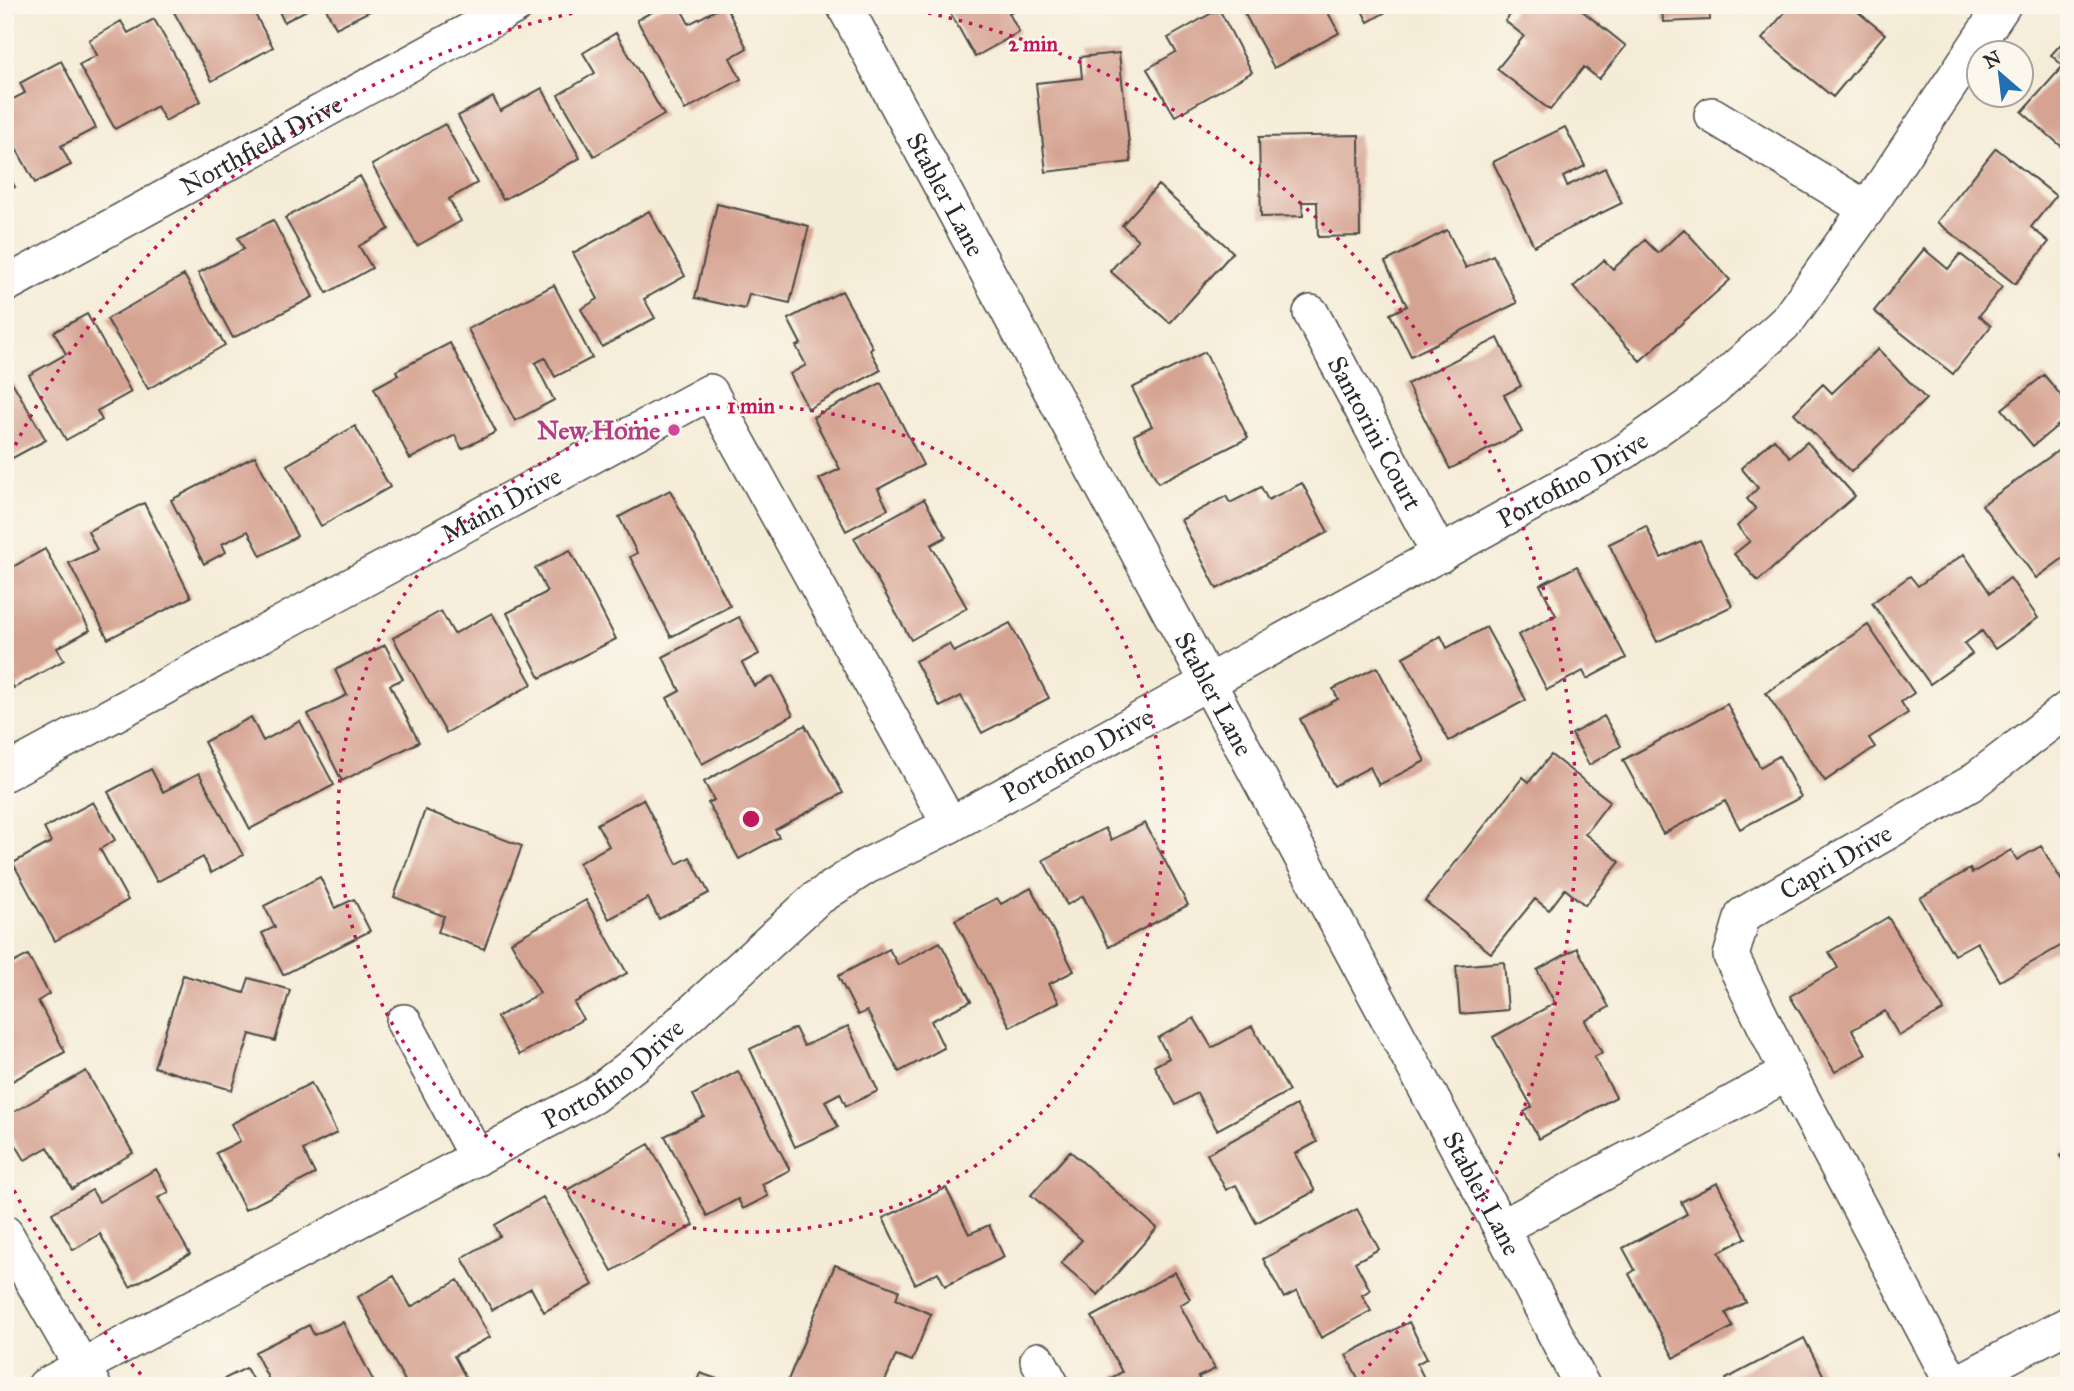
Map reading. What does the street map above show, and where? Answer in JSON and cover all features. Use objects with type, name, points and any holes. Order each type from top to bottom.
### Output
[{"type":"street","name":"Northfield Drive","points":[[5,285],[517,5]]},
{"type":"street","name":"Stabler Lane","points":[[844,5],[1501,1228],[1582,1386]]},
{"type":"street","name":"Portofino Drive","points":[[45,1386],[88,1376],[593,1096],[641,1059],[816,899],[865,867],[950,825],[1624,452],[1709,392],[1787,321],[1867,209],[2003,5]]},
{"type":"street","points":[[1712,115],[1867,209]]},
{"type":"street","name":"Santorini Court","points":[[1311,313],[1440,555]]},
{"type":"street","name":"Mann Drive","points":[[5,773],[710,393],[950,825]]},
{"type":"street","name":"Capri Drive","points":[[1954,1385],[1788,1073],[1731,957],[1743,915],[1970,784],[2069,708]]},
{"type":"street","points":[[404,1021],[477,1158]]},
{"type":"street","points":[[1501,1228],[1788,1073]]},
{"type":"street","points":[[5,1233],[88,1376]]},
{"type":"street","points":[[1954,1385],[2069,1324]]},
{"type":"building","points":[[170,5],[250,5],[273,47],[212,81]]},
{"type":"building","points":[[276,5],[316,5],[284,22]]},
{"type":"building","points":[[324,5],[370,5],[372,10],[336,28]]},
{"type":"building","points":[[665,5],[679,5],[689,24],[725,5],[747,48],[730,58],[741,79],[685,110],[637,20]]},
{"type":"building","points":[[946,5],[1024,5],[1009,13],[1019,32],[975,57]]},
{"type":"building","points":[[1240,5],[1324,5],[1339,33],[1274,68]]},
{"type":"building","points":[[1359,5],[1398,5],[1368,22]]},
{"type":"building","points":[[1518,5],[1575,5],[1626,46],[1599,79],[1584,67],[1550,110],[1497,69],[1524,36],[1505,21]]},
{"type":"building","points":[[1662,5],[1709,5],[1710,20],[1663,22]]},
{"type":"building","points":[[1791,5],[1855,5],[1853,8],[1885,34],[1833,97],[1762,39]]},
{"type":"building","points":[[1219,9],[1252,72],[1175,116],[1147,69],[1176,52],[1168,38]]},
{"type":"building","points":[[154,19],[201,101],[165,121],[157,106],[115,129],[79,65],[97,55],[89,40],[121,21],[128,33]]},
{"type":"building","points":[[616,33],[664,115],[594,156],[558,95],[595,73],[583,53]]},
{"type":"building","points":[[2069,35],[2069,153],[2022,112],[2026,108],[2036,108],[2036,96],[2063,66],[2051,55]]},
{"type":"building","points":[[1119,53],[1131,162],[1046,172],[1036,83],[1082,78],[1080,57]]},
{"type":"building","points":[[61,61],[96,128],[61,146],[71,165],[35,183],[5,128],[5,103],[25,93],[20,83]]},
{"type":"building","points":[[542,88],[580,158],[503,200],[458,116],[493,97],[500,111]]},
{"type":"building","points":[[445,124],[477,183],[449,199],[461,221],[417,246],[372,165]]},
{"type":"building","points":[[1565,127],[1585,166],[1563,177],[1567,186],[1605,168],[1622,203],[1534,246],[1493,162]]},
{"type":"building","points":[[1359,135],[1360,236],[1318,237],[1317,202],[1302,202],[1303,216],[1261,217],[1259,137]]},
{"type":"building","points":[[1996,148],[2056,196],[2031,227],[2049,242],[2015,284],[1937,222]]},
{"type":"building","points":[[5,169],[15,187],[5,192]]},
{"type":"building","points":[[360,176],[389,229],[359,246],[372,268],[327,293],[285,218]]},
{"type":"building","points":[[1158,185],[1233,252],[1170,323],[1110,271],[1138,240],[1122,225]]},
{"type":"building","points":[[717,204],[809,226],[790,303],[749,294],[745,309],[695,298]]},
{"type":"building","points":[[649,211],[685,276],[644,299],[655,318],[602,347],[581,309],[598,299],[573,253]]},
{"type":"building","points":[[273,220],[313,297],[233,338],[198,273],[244,249],[238,238]]},
{"type":"building","points":[[1684,229],[1730,280],[1640,361],[1573,287],[1604,260],[1613,269],[1645,240],[1658,253]]},
{"type":"building","points":[[1447,230],[1466,268],[1493,255],[1517,303],[1411,356],[1390,314],[1407,306],[1385,262]]},
{"type":"building","points":[[1924,249],[1948,269],[1960,254],[2002,287],[1979,316],[1991,326],[1953,374],[1874,311]]},
{"type":"building","points":[[184,275],[225,345],[148,389],[107,319]]},
{"type":"building","points":[[554,285],[592,358],[555,377],[545,358],[535,363],[554,400],[515,421],[468,329]]},
{"type":"building","points":[[842,291],[873,348],[870,350],[881,370],[808,409],[790,374],[806,365],[796,346],[801,344],[788,319]]},
{"type":"building","points":[[87,314],[131,392],[97,411],[102,420],[66,440],[29,375],[66,354],[54,332]]},
{"type":"building","points":[[1498,338],[1521,386],[1504,395],[1522,432],[1450,469],[1407,384]]},
{"type":"building","points":[[450,343],[496,432],[462,449],[455,435],[410,459],[374,388],[398,375],[396,371]]},
{"type":"building","points":[[1878,349],[1926,399],[1851,472],[1794,413],[1823,384],[1832,393]]},
{"type":"building","points":[[1205,352],[1248,438],[1158,483],[1134,435],[1152,426],[1132,388]]},
{"type":"building","points":[[8,375],[46,440],[5,462],[5,376]]},
{"type":"building","points":[[2044,375],[2069,405],[2069,416],[2033,446],[2002,409]]},
{"type":"building","points":[[881,383],[923,465],[878,489],[888,509],[846,531],[819,479],[840,469],[813,417]]},
{"type":"building","points":[[355,426],[390,487],[321,526],[287,465]]},
{"type":"building","points":[[1774,439],[1790,457],[1807,442],[1855,496],[1758,581],[1734,554],[1750,541],[1737,526],[1756,509],[1747,499],[1758,488],[1741,468]]},
{"type":"building","points":[[2069,443],[2069,534],[2066,536],[2069,539],[2069,554],[2036,578],[1982,505]]},
{"type":"building","points":[[255,456],[297,536],[261,556],[248,531],[222,544],[226,552],[204,564],[171,500]]},
{"type":"building","points":[[1302,483],[1328,532],[1217,589],[1181,520],[1226,496],[1230,503],[1261,487],[1268,500]]},
{"type":"building","points":[[670,490],[730,606],[671,637],[630,557],[637,553],[619,517]]},
{"type":"building","points":[[924,499],[946,537],[931,545],[967,608],[911,640],[854,538]]},
{"type":"building","points":[[144,503],[191,597],[108,639],[69,563],[97,550],[88,531]]},
{"type":"building","points":[[1646,526],[1661,558],[1700,540],[1732,606],[1657,642],[1609,544]]},
{"type":"building","points":[[45,549],[90,630],[57,648],[64,660],[14,688],[5,671],[5,571]]},
{"type":"building","points":[[570,550],[616,639],[540,678],[507,613],[547,592],[535,568]]},
{"type":"building","points":[[1964,554],[1990,593],[2010,578],[2038,618],[1995,649],[1982,631],[1964,644],[1972,654],[1930,684],[1872,603],[1910,576],[1918,586]]},
{"type":"building","points":[[1577,566],[1626,658],[1587,679],[1583,671],[1547,690],[1518,635],[1556,615],[1540,585]]},
{"type":"building","points":[[441,611],[454,634],[492,613],[532,684],[446,733],[393,638]]},
{"type":"building","points":[[739,617],[759,654],[742,663],[754,686],[773,676],[793,715],[702,764],[667,698],[680,691],[663,657]]},
{"type":"building","points":[[1010,623],[1049,698],[982,733],[961,696],[940,707],[915,661],[949,644],[954,652]]},
{"type":"building","points":[[1868,625],[1914,693],[1901,702],[1908,713],[1869,738],[1875,747],[1825,781],[1766,693]]},
{"type":"building","points":[[1486,627],[1526,700],[1449,741],[1403,657],[1441,636],[1447,648]]},
{"type":"building","points":[[385,645],[403,679],[390,685],[419,742],[342,781],[308,714],[347,695],[335,670]]},
{"type":"building","points":[[1377,667],[1425,761],[1379,785],[1370,767],[1334,786],[1300,719],[1338,699],[1333,689]]},
{"type":"building","points":[[1727,704],[1760,767],[1779,756],[1801,797],[1740,829],[1725,801],[1663,834],[1623,760]]},
{"type":"building","points":[[1604,716],[1621,746],[1589,765],[1572,734]]},
{"type":"building","points":[[251,717],[263,741],[300,721],[334,785],[250,829],[204,742]]},
{"type":"building","points":[[805,725],[843,793],[775,830],[779,837],[739,859],[708,803],[714,800],[704,782]]},
{"type":"building","points":[[1551,755],[1610,801],[1585,834],[1620,862],[1585,905],[1565,889],[1549,910],[1535,899],[1491,953],[1425,901],[1523,777],[1529,782]]},
{"type":"building","points":[[151,769],[163,792],[199,773],[243,855],[211,873],[203,857],[157,882],[108,792]]},
{"type":"building","points":[[643,799],[677,864],[690,857],[709,893],[659,919],[648,898],[609,919],[579,863],[609,846],[597,824]]},
{"type":"building","points":[[93,802],[115,840],[100,849],[128,900],[55,941],[13,863],[51,842],[44,828]]},
{"type":"building","points":[[425,810],[522,846],[484,949],[438,932],[444,916],[394,897]]},
{"type":"building","points":[[1145,823],[1188,905],[1109,947],[1083,896],[1067,905],[1043,860],[1105,828],[1111,840]]},
{"type":"building","points":[[2041,846],[2069,893],[2069,941],[2000,981],[1977,942],[1954,955],[1920,898],[1970,869],[1972,873],[2011,850],[2017,860]]},
{"type":"building","points":[[320,877],[335,908],[354,899],[370,931],[283,975],[262,933],[275,927],[264,906]]},
{"type":"building","points":[[1031,888],[1074,971],[1049,984],[1059,1002],[1010,1027],[955,920],[997,898],[1001,904]]},
{"type":"building","points":[[586,900],[627,973],[574,1003],[583,1019],[519,1055],[497,1017],[540,993],[511,942]]},
{"type":"building","points":[[1888,917],[1944,1010],[1899,1036],[1885,1011],[1852,1030],[1866,1054],[1835,1072],[1790,996],[1838,968],[1829,952]]},
{"type":"building","points":[[940,942],[971,1001],[931,1021],[944,1048],[899,1072],[867,1011],[858,1015],[838,976],[889,949],[898,965]]},
{"type":"building","points":[[1577,948],[1609,1007],[1585,1021],[1602,1053],[1594,1057],[1616,1097],[1539,1139],[1524,1112],[1532,1107],[1493,1037],[1555,1003],[1537,970]]},
{"type":"building","points":[[28,955],[49,994],[38,1001],[65,1052],[5,1085],[5,967]]},
{"type":"building","points":[[1504,962],[1508,1010],[1460,1014],[1456,966]]},
{"type":"building","points":[[183,975],[244,993],[249,978],[290,990],[275,1041],[250,1034],[232,1090],[154,1067]]},
{"type":"building","points":[[1194,1018],[1212,1048],[1252,1026],[1289,1091],[1217,1130],[1197,1093],[1176,1105],[1154,1066],[1169,1058],[1158,1038]]},
{"type":"building","points":[[848,1026],[878,1091],[846,1106],[840,1093],[825,1101],[838,1127],[795,1147],[750,1049],[795,1028],[804,1046]]},
{"type":"building","points":[[86,1071],[133,1153],[72,1189],[48,1147],[25,1160],[5,1127],[5,1117]]},
{"type":"building","points":[[738,1071],[790,1170],[762,1184],[768,1196],[743,1209],[738,1199],[707,1216],[665,1136],[704,1116],[693,1095]]},
{"type":"building","points":[[311,1083],[337,1133],[303,1150],[315,1174],[245,1210],[216,1153],[240,1141],[231,1124]]},
{"type":"building","points":[[1296,1105],[1317,1142],[1295,1154],[1315,1191],[1256,1223],[1236,1185],[1226,1190],[1207,1154]]},
{"type":"building","points":[[649,1144],[694,1225],[612,1271],[567,1190]]},
{"type":"building","points":[[2069,1150],[2069,1167],[2060,1156]]},
{"type":"building","points":[[1070,1151],[1157,1228],[1098,1295],[1061,1263],[1082,1240],[1031,1195]]},
{"type":"building","points":[[156,1169],[169,1192],[158,1198],[190,1254],[130,1287],[100,1234],[73,1250],[52,1213],[92,1190],[99,1202]]},
{"type":"building","points":[[1717,1183],[1746,1238],[1719,1252],[1746,1302],[1726,1313],[1733,1327],[1674,1358],[1629,1274],[1635,1270],[1623,1248],[1687,1214],[1681,1202]]},
{"type":"building","points":[[946,1188],[969,1234],[989,1225],[1004,1257],[945,1286],[938,1272],[915,1284],[883,1218]]},
{"type":"building","points":[[543,1197],[593,1285],[544,1312],[531,1288],[492,1310],[462,1258],[500,1236],[495,1225]]},
{"type":"building","points":[[1357,1209],[1379,1249],[1355,1262],[1370,1290],[1362,1295],[1371,1311],[1321,1338],[1297,1291],[1284,1298],[1263,1259]]},
{"type":"building","points":[[835,1265],[899,1290],[896,1299],[931,1314],[912,1361],[896,1355],[883,1386],[786,1385]]},
{"type":"building","points":[[1175,1272],[1190,1299],[1180,1305],[1215,1369],[1198,1377],[1203,1386],[1115,1386],[1111,1378],[1122,1372],[1092,1317]]},
{"type":"building","points":[[394,1276],[411,1307],[458,1280],[490,1337],[454,1356],[466,1378],[452,1386],[408,1386],[358,1297]]},
{"type":"building","points":[[343,1322],[374,1382],[367,1386],[289,1386],[287,1381],[272,1386],[255,1352],[309,1325],[314,1335]]},
{"type":"building","points":[[1409,1322],[1427,1358],[1417,1364],[1428,1386],[1362,1386],[1346,1355]]},
{"type":"building","points":[[1804,1338],[1829,1386],[1729,1386],[1726,1379]]},
{"type":"building","points":[[246,1368],[256,1386],[210,1386]]},
{"type":"building","points":[[700,1373],[734,1385],[734,1386],[695,1386]]},
{"type":"place","name":"New Home","points":[[674,430]]}]
